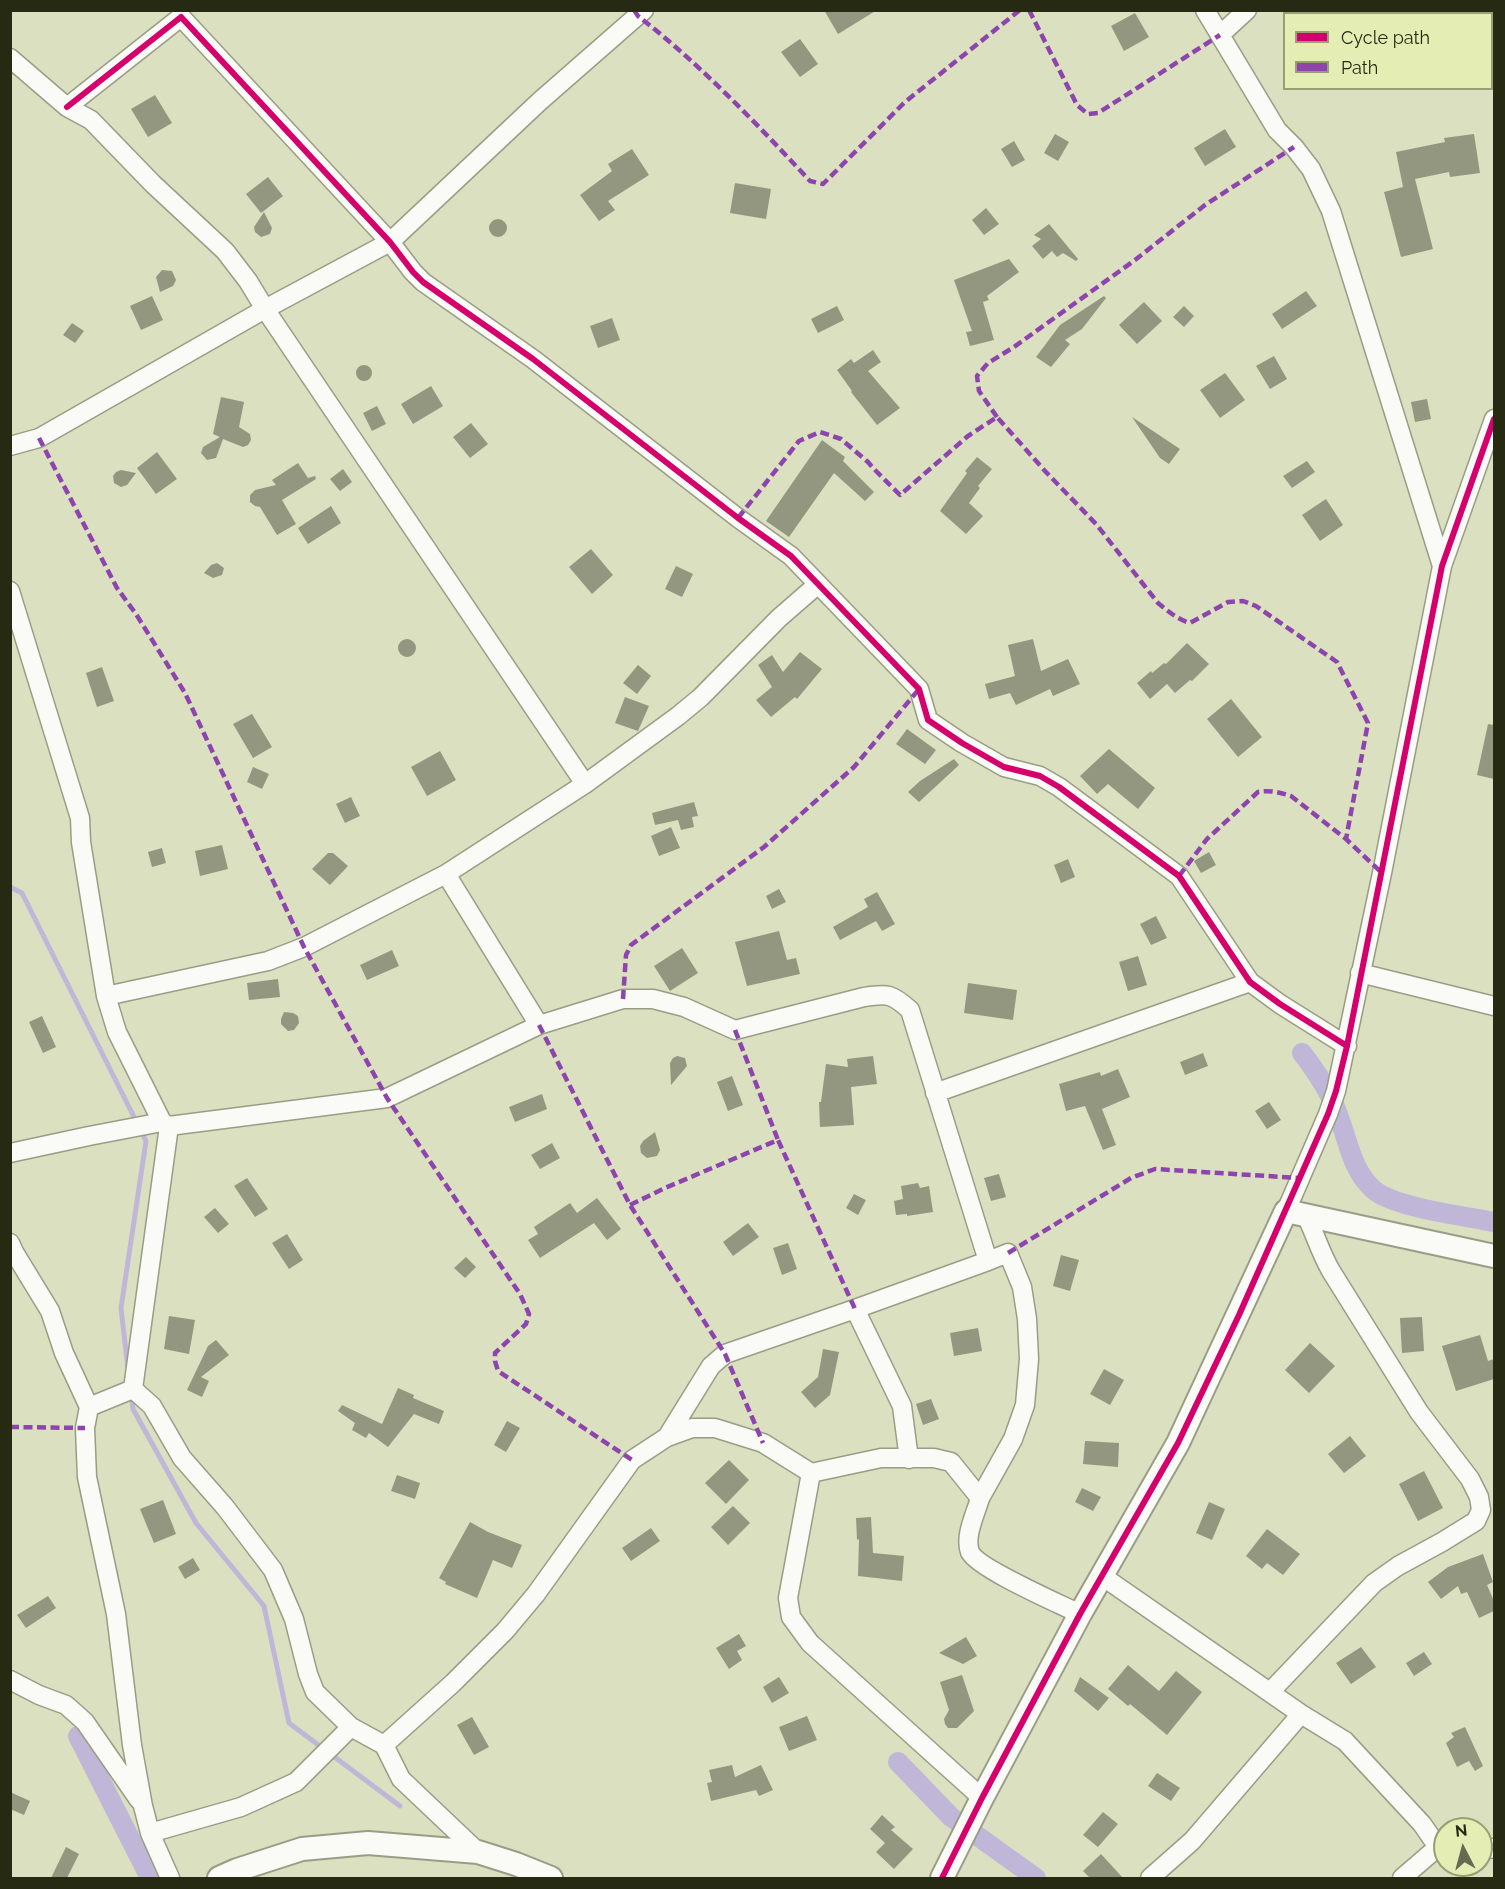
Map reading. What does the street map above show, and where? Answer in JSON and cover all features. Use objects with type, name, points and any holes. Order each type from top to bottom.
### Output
[{"type":"street","points":[[10,446],[39,438],[265,309],[390,242],[540,101],[645,10]]},
{"type":"street","points":[[1205,10],[1277,130],[1311,169],[1330,211],[1442,566]]},
{"type":"street","points":[[1220,34],[1247,10]]},
{"type":"street","points":[[67,107],[178,14],[390,242],[423,282],[533,359],[738,518],[791,556],[919,689],[928,720],[1004,767],[1040,776],[1059,787],[1179,876],[1250,982],[1280,1004],[1347,1046]]},
{"type":"street","points":[[10,58],[67,107],[91,120],[153,184],[225,251],[248,281],[585,784]]},
{"type":"street","points":[[942,1878],[982,1797],[1080,1614],[1178,1443],[1296,1213],[1336,1091],[1347,1046],[1442,566],[1494,419]]},
{"type":"street","points":[[106,996],[268,961],[304,947],[446,874],[585,784],[701,697],[779,618],[817,585]]},
{"type":"street","points":[[10,591],[18,643],[80,818],[81,842],[106,996],[117,1032],[166,1124],[133,1389]]},
{"type":"street","points":[[446,874],[539,1025]]},
{"type":"street","points":[[1360,973],[1494,1006]]},
{"type":"street","points":[[935,1093],[1250,982]]},
{"type":"street","points":[[10,1153],[166,1124],[387,1098],[539,1025],[623,999],[653,999],[684,1007],[735,1030],[880,994],[896,997],[910,1010],[988,1261]]},
{"type":"street","points":[[1296,1213],[1494,1256]]},
{"type":"street","points":[[1270,1692],[1374,1583],[1398,1566],[1476,1521],[1481,1510],[1479,1497],[1470,1479],[1419,1412],[1331,1271],[1317,1239],[1296,1213]]},
{"type":"street","points":[[10,1243],[50,1311],[64,1353],[101,1403]]},
{"type":"street","points":[[667,1437],[711,1366],[725,1354],[1008,1253],[1022,1287],[1027,1319],[1029,1359],[1025,1405],[1013,1439],[980,1498],[968,1538],[971,1553],[986,1567],[1080,1614]]},
{"type":"street","points":[[855,1309],[902,1406],[909,1459]]},
{"type":"street","points":[[133,1389],[101,1403],[85,1428],[87,1477],[116,1614],[132,1745],[143,1806],[150,1833],[170,1878]]},
{"type":"street","points":[[133,1389],[152,1406],[182,1458],[230,1514],[273,1570],[294,1619],[315,1692],[351,1728],[384,1745],[401,1779],[478,1852]]},
{"type":"street","points":[[384,1745],[453,1683],[505,1631],[536,1594],[632,1460],[667,1437],[692,1428],[715,1428],[763,1443],[811,1473],[881,1458],[934,1458],[951,1462],[980,1498]]},
{"type":"street","points":[[811,1473],[788,1598],[791,1617],[810,1643],[982,1797]]},
{"type":"street","points":[[1102,1576],[1301,1714],[1345,1741],[1433,1838]]},
{"type":"street","points":[[10,1680],[66,1705],[85,1722],[143,1806]]},
{"type":"street","points":[[1150,1878],[1192,1841],[1301,1714]]},
{"type":"street","points":[[150,1833],[241,1807],[296,1782],[351,1728]]},
{"type":"street","points":[[219,1878],[302,1849],[368,1843],[478,1852],[551,1878]]},
{"type":"street","points":[[1402,1878],[1433,1856]]},
{"type":"building","points":[[824,10],[877,10],[838,34]]},
{"type":"building","points":[[1135,13],[1149,37],[1124,51],[1111,26]]},
{"type":"building","points":[[800,39],[818,64],[800,77],[781,52]]},
{"type":"building","points":[[155,95],[172,123],[148,137],[131,109]]},
{"type":"building","points":[[1225,129],[1236,147],[1205,166],[1194,148]]},
{"type":"building","points":[[1055,134],[1069,142],[1058,161],[1044,153]]},
{"type":"building","points":[[1474,134],[1480,173],[1450,177],[1449,172],[1415,179],[1433,249],[1401,257],[1384,192],[1403,187],[1396,152],[1445,142],[1444,138]]},
{"type":"building","points":[[1014,141],[1025,160],[1012,167],[1001,149]]},
{"type":"building","points":[[632,149],[649,175],[608,201],[615,210],[599,221],[580,195],[612,171],[608,164]]},
{"type":"building","points":[[268,177],[283,196],[261,213],[246,194]]},
{"type":"building","points":[[735,183],[771,189],[766,219],[730,213]]},
{"type":"building","points":[[986,208],[999,224],[984,235],[972,220]]},
{"type":"building","points":[[264,212],[272,228],[270,234],[261,237],[255,232],[254,227]]},
{"type":"building","points":[[494,219],[502,219],[507,224],[505,235],[494,237],[489,232],[489,224]]},
{"type":"building","points":[[1049,224],[1078,259],[1076,261],[1063,253],[1057,257],[1052,251],[1043,259],[1032,246],[1041,239],[1034,235]]},
{"type":"building","points":[[1009,259],[1019,272],[987,296],[989,300],[983,302],[994,340],[970,346],[966,332],[972,331],[954,280]]},
{"type":"building","points":[[162,270],[172,271],[176,280],[173,286],[160,292],[156,277]]},
{"type":"building","points":[[1306,291],[1317,306],[1282,329],[1272,314]]},
{"type":"building","points":[[152,296],[163,320],[141,330],[130,306]]},
{"type":"building","points":[[1104,296],[1106,298],[1082,329],[1065,340],[1070,344],[1051,367],[1036,357],[1060,325]]},
{"type":"building","points":[[1144,302],[1162,321],[1137,344],[1119,325]]},
{"type":"building","points":[[837,306],[844,320],[818,333],[811,319]]},
{"type":"building","points":[[1184,306],[1194,316],[1184,327],[1173,317]]},
{"type":"building","points":[[612,318],[620,340],[598,348],[590,326]]},
{"type":"building","points":[[72,323],[84,331],[75,343],[63,335]]},
{"type":"building","points":[[873,350],[881,362],[868,371],[900,408],[877,425],[837,370],[851,359],[854,363]]},
{"type":"building","points":[[1274,356],[1287,379],[1270,389],[1256,366]]},
{"type":"building","points":[[361,365],[367,365],[372,373],[370,379],[361,381],[356,376],[356,370]]},
{"type":"building","points":[[1225,373],[1245,400],[1220,418],[1200,390]]},
{"type":"building","points":[[431,386],[443,406],[413,424],[401,404]]},
{"type":"building","points":[[221,397],[244,402],[239,427],[250,434],[251,440],[243,447],[223,439],[216,458],[207,460],[201,453],[203,447],[220,437],[213,434]]},
{"type":"building","points":[[1427,399],[1431,419],[1415,422],[1411,402]]},
{"type":"building","points":[[377,406],[386,424],[372,431],[363,413]]},
{"type":"building","points":[[1132,417],[1180,449],[1169,464],[1160,458]]},
{"type":"building","points":[[471,423],[488,444],[470,458],[453,437]]},
{"type":"building","points":[[822,440],[845,457],[843,461],[874,492],[865,501],[834,473],[789,537],[766,521]]},
{"type":"building","points":[[157,452],[177,479],[156,494],[137,468]]},
{"type":"building","points":[[977,457],[992,469],[978,486],[980,488],[969,503],[983,516],[966,534],[940,511],[967,473],[965,471]]},
{"type":"building","points":[[1307,461],[1315,472],[1292,488],[1283,476]]},
{"type":"building","points":[[298,463],[308,478],[315,476],[316,479],[282,500],[296,524],[277,535],[260,507],[250,502],[250,495],[255,490],[276,485],[272,480]]},
{"type":"building","points":[[343,469],[352,482],[340,491],[330,479]]},
{"type":"building","points":[[121,470],[136,473],[127,485],[121,487],[114,483],[113,476]]},
{"type":"building","points":[[1326,499],[1343,525],[1320,541],[1302,515]]},
{"type":"building","points":[[331,506],[341,523],[308,544],[298,528]]},
{"type":"building","points":[[591,549],[613,575],[592,594],[569,567]]},
{"type":"building","points":[[217,563],[224,568],[222,575],[213,578],[204,573],[211,565]]},
{"type":"building","points":[[676,566],[693,574],[682,597],[665,589]]},
{"type":"building","points":[[403,639],[411,639],[416,644],[414,655],[403,657],[398,652],[398,644]]},
{"type":"building","points":[[1033,639],[1041,671],[1068,659],[1080,684],[1053,696],[1050,689],[1016,705],[1010,693],[989,699],[985,684],[1015,676],[1008,645]]},
{"type":"building","points":[[1187,643],[1209,664],[1192,681],[1190,680],[1175,693],[1167,684],[1150,699],[1137,683],[1151,671],[1152,673],[1164,663],[1166,664]]},
{"type":"building","points":[[800,652],[822,669],[797,699],[795,697],[771,717],[756,700],[772,687],[758,665],[772,655],[783,672]]},
{"type":"building","points":[[638,665],[651,676],[637,694],[623,683]]},
{"type":"building","points":[[102,667],[114,701],[97,707],[86,673]]},
{"type":"building","points":[[625,697],[649,706],[638,731],[615,723]]},
{"type":"building","points":[[1231,699],[1262,737],[1238,757],[1207,719]]},
{"type":"building","points":[[252,714],[272,747],[253,758],[233,724]]},
{"type":"building","points":[[1488,724],[1494,725],[1494,779],[1477,775]]},
{"type":"building","points":[[907,729],[936,750],[925,764],[896,744]]},
{"type":"building","points":[[1109,749],[1155,788],[1138,809],[1108,784],[1097,794],[1080,776]]},
{"type":"building","points":[[440,751],[456,780],[427,796],[411,767]]},
{"type":"building","points":[[954,759],[959,765],[919,802],[908,792],[920,781]]},
{"type":"building","points":[[253,767],[269,774],[262,789],[247,782]]},
{"type":"building","points":[[351,797],[360,816],[345,823],[336,804]]},
{"type":"building","points":[[694,802],[698,816],[692,817],[694,827],[681,830],[678,820],[655,825],[652,813]]},
{"type":"building","points":[[671,827],[680,848],[659,856],[651,836]]},
{"type":"building","points":[[222,845],[228,869],[200,876],[195,851]]},
{"type":"building","points":[[162,848],[166,863],[152,867],[148,852]]},
{"type":"building","points":[[1209,852],[1216,865],[1201,873],[1194,861]]},
{"type":"building","points":[[328,853],[333,853],[348,866],[330,885],[312,869]]},
{"type":"building","points":[[1068,859],[1075,877],[1061,883],[1054,865]]},
{"type":"building","points":[[779,889],[786,902],[772,909],[766,896]]},
{"type":"building","points":[[877,892],[895,924],[882,931],[876,921],[840,940],[833,927],[868,907],[864,899]]},
{"type":"building","points":[[1156,916],[1167,938],[1151,945],[1140,924]]},
{"type":"building","points":[[779,931],[787,960],[796,958],[800,974],[747,986],[735,942]]},
{"type":"building","points":[[682,948],[698,973],[670,991],[654,966]]},
{"type":"building","points":[[392,950],[399,966],[367,980],[360,965]]},
{"type":"building","points":[[1138,956],[1147,985],[1128,991],[1119,962]]},
{"type":"building","points":[[278,979],[280,997],[249,1000],[247,983]]},
{"type":"building","points":[[968,983],[1017,990],[1013,1020],[964,1013]]},
{"type":"building","points":[[284,1012],[298,1016],[299,1023],[294,1030],[288,1031],[281,1024]]},
{"type":"building","points":[[42,1016],[56,1047],[43,1053],[29,1022]]},
{"type":"building","points":[[1203,1053],[1208,1066],[1185,1075],[1180,1062]]},
{"type":"building","points":[[677,1056],[685,1058],[687,1066],[671,1085],[670,1063]]},
{"type":"building","points":[[873,1056],[877,1084],[851,1087],[854,1125],[820,1127],[819,1102],[821,1102],[826,1064],[848,1067],[847,1059]]},
{"type":"building","points":[[1118,1069],[1130,1097],[1102,1109],[1116,1145],[1103,1150],[1085,1106],[1066,1111],[1059,1084],[1100,1072],[1101,1076]]},
{"type":"building","points":[[732,1076],[743,1105],[728,1111],[717,1082]]},
{"type":"building","points":[[542,1094],[547,1109],[515,1122],[509,1107]]},
{"type":"building","points":[[1269,1102],[1281,1120],[1267,1129],[1255,1111]]},
{"type":"building","points":[[655,1132],[660,1150],[657,1156],[647,1158],[641,1153],[640,1146]]},
{"type":"building","points":[[552,1143],[560,1158],[540,1169],[531,1155]]},
{"type":"building","points":[[999,1174],[1006,1197],[991,1201],[984,1178]]},
{"type":"building","points":[[247,1178],[268,1209],[255,1217],[234,1186]]},
{"type":"building","points":[[918,1183],[920,1188],[929,1186],[933,1212],[907,1216],[907,1214],[896,1215],[894,1201],[903,1199],[901,1186]]},
{"type":"building","points":[[854,1194],[866,1200],[858,1215],[846,1208]]},
{"type":"building","points":[[597,1198],[621,1229],[607,1240],[594,1223],[540,1258],[528,1240],[538,1234],[534,1227],[570,1203],[577,1213]]},
{"type":"building","points":[[215,1208],[229,1224],[218,1233],[204,1217]]},
{"type":"building","points":[[748,1223],[759,1237],[733,1256],[723,1242]]},
{"type":"building","points":[[287,1234],[303,1260],[289,1269],[272,1243]]},
{"type":"building","points":[[788,1243],[797,1269],[782,1275],[773,1248]]},
{"type":"building","points":[[1061,1255],[1079,1260],[1070,1291],[1053,1286]]},
{"type":"building","points":[[466,1257],[476,1267],[465,1278],[454,1268]]},
{"type":"building","points":[[169,1316],[195,1320],[189,1354],[164,1349]]},
{"type":"building","points":[[1422,1317],[1424,1351],[1402,1353],[1400,1318]]},
{"type":"building","points":[[978,1328],[982,1351],[954,1356],[950,1333]]},
{"type":"building","points":[[1480,1335],[1488,1361],[1494,1359],[1494,1379],[1456,1391],[1442,1346]]},
{"type":"building","points":[[216,1340],[229,1355],[201,1377],[209,1381],[202,1397],[187,1390],[208,1346]]},
{"type":"building","points":[[1310,1343],[1335,1366],[1309,1393],[1285,1370]]},
{"type":"building","points":[[823,1349],[839,1352],[830,1395],[815,1408],[801,1392],[818,1377]]},
{"type":"building","points":[[1104,1369],[1124,1380],[1110,1405],[1090,1394]]},
{"type":"building","points":[[398,1388],[414,1395],[413,1398],[444,1411],[439,1424],[414,1414],[388,1447],[369,1433],[366,1438],[352,1430],[355,1423],[338,1411],[342,1405],[382,1424]]},
{"type":"building","points":[[931,1399],[939,1419],[923,1425],[916,1404]]},
{"type":"building","points":[[507,1421],[520,1428],[506,1452],[494,1445]]},
{"type":"building","points":[[1350,1436],[1366,1456],[1344,1473],[1328,1454]]},
{"type":"building","points":[[1085,1441],[1119,1443],[1118,1467],[1083,1464]]},
{"type":"building","points":[[729,1460],[749,1480],[726,1504],[705,1483]]},
{"type":"building","points":[[1424,1471],[1443,1508],[1418,1521],[1399,1484]]},
{"type":"building","points":[[397,1475],[420,1483],[415,1499],[391,1491]]},
{"type":"building","points":[[1082,1488],[1101,1497],[1093,1511],[1075,1502]]},
{"type":"building","points":[[163,1500],[176,1534],[154,1543],[140,1509]]},
{"type":"building","points":[[1209,1502],[1225,1509],[1212,1540],[1196,1533]]},
{"type":"building","points":[[733,1506],[750,1523],[728,1545],[711,1527]]},
{"type":"building","points":[[871,1517],[873,1553],[904,1556],[902,1581],[858,1576],[859,1539],[857,1540],[856,1518]]},
{"type":"building","points":[[470,1522],[488,1532],[522,1545],[512,1568],[493,1560],[477,1598],[445,1584],[446,1582],[439,1578]]},
{"type":"building","points":[[651,1528],[660,1541],[631,1561],[622,1548]]},
{"type":"building","points":[[1267,1529],[1300,1554],[1283,1575],[1267,1563],[1262,1569],[1246,1556]]},
{"type":"building","points":[[1483,1554],[1493,1582],[1487,1585],[1494,1601],[1494,1611],[1479,1618],[1467,1592],[1461,1594],[1458,1586],[1441,1599],[1428,1582],[1448,1567]]},
{"type":"building","points":[[193,1558],[200,1570],[185,1579],[178,1567]]},
{"type":"building","points":[[48,1596],[56,1608],[26,1628],[17,1615]]},
{"type":"building","points":[[739,1634],[746,1646],[737,1651],[742,1660],[729,1669],[716,1648]]},
{"type":"building","points":[[966,1637],[977,1656],[963,1664],[939,1653]]},
{"type":"building","points":[[1361,1647],[1376,1667],[1351,1684],[1336,1663]]},
{"type":"building","points":[[1424,1652],[1432,1664],[1414,1676],[1406,1663]]},
{"type":"building","points":[[1128,1665],[1159,1691],[1176,1671],[1202,1692],[1167,1735],[1108,1689]]},
{"type":"building","points":[[962,1675],[974,1711],[957,1728],[948,1728],[944,1719],[949,1710],[940,1682]]},
{"type":"building","points":[[779,1677],[789,1693],[772,1703],[763,1687]]},
{"type":"building","points":[[1080,1677],[1109,1698],[1098,1711],[1074,1691]]},
{"type":"building","points":[[807,1716],[817,1740],[789,1751],[779,1727]]},
{"type":"building","points":[[472,1717],[489,1747],[474,1755],[457,1725]]},
{"type":"building","points":[[1465,1727],[1483,1766],[1475,1771],[1469,1761],[1457,1767],[1446,1743],[1454,1737],[1451,1733]]},
{"type":"building","points":[[732,1765],[735,1777],[761,1765],[773,1790],[759,1796],[756,1790],[711,1801],[707,1783],[712,1782],[709,1770]]},
{"type":"building","points":[[1157,1773],[1180,1788],[1171,1801],[1148,1786]]},
{"type":"building","points":[[10,1792],[30,1801],[24,1815],[10,1809]]},
{"type":"building","points":[[1103,1812],[1118,1824],[1098,1847],[1083,1835]]},
{"type":"building","points":[[882,1815],[895,1827],[891,1830],[913,1849],[894,1869],[876,1852],[885,1843],[870,1829]]},
{"type":"building","points":[[66,1847],[79,1854],[67,1878],[51,1878]]},
{"type":"building","points":[[1101,1854],[1123,1878],[1090,1878],[1083,1871]]},
{"type":"waterway","points":[[10,887],[22,893],[146,1141],[121,1308],[128,1369]]},
{"type":"waterway","points":[[1302,1053],[1330,1096],[1355,1164],[1374,1190],[1398,1202],[1494,1222]]},
{"type":"waterway","points":[[131,1393],[133,1409],[196,1523],[264,1606],[289,1723],[400,1806]]},
{"type":"waterway","points":[[78,1736],[150,1878]]},
{"type":"waterway","points":[[898,1762],[951,1817],[1036,1878]]},
{"type":"marked path","points":[[634,10],[727,95],[810,181],[823,184],[905,102],[1020,10]]},
{"type":"marked path","points":[[1029,10],[1077,105],[1088,114],[1098,113],[1220,35]]},
{"type":"marked path","points":[[997,417],[979,391],[977,376],[988,363],[1014,347],[1135,260],[1205,205],[1294,147]]},
{"type":"marked path","points":[[738,518],[799,441],[820,432],[841,439],[868,462],[900,495],[968,436],[997,417],[1096,524],[1158,603],[1170,612],[1190,623],[1228,602],[1243,601],[1256,606],[1337,662],[1368,723],[1346,839]]},
{"type":"marked path","points":[[39,438],[117,588],[136,614],[185,693],[304,947],[387,1098],[520,1294],[529,1314],[526,1324],[495,1353],[498,1371],[632,1460]]},
{"type":"marked path","points":[[623,999],[626,955],[631,945],[764,847],[854,767],[919,689]]},
{"type":"marked path","points":[[1179,876],[1207,839],[1258,792],[1266,791],[1291,796],[1346,839],[1382,873]]},
{"type":"marked path","points":[[539,1025],[630,1205],[725,1354],[763,1443]]},
{"type":"marked path","points":[[735,1030],[778,1140]]},
{"type":"marked path","points":[[630,1205],[778,1140],[855,1309]]},
{"type":"marked path","points":[[1008,1253],[1131,1178],[1155,1169],[1299,1178]]},
{"type":"marked path","points":[[10,1427],[85,1428]]},
{"type":"cycle path","points":[[67,107],[181,17],[390,242],[423,282],[533,359],[738,518],[791,556],[919,689],[928,720],[1004,767],[1040,776],[1059,787],[1179,876],[1250,982],[1280,1004],[1347,1046]]},
{"type":"cycle path","points":[[942,1878],[1080,1614],[1178,1443],[1239,1315],[1328,1114],[1347,1046],[1442,566],[1494,419]]}]
